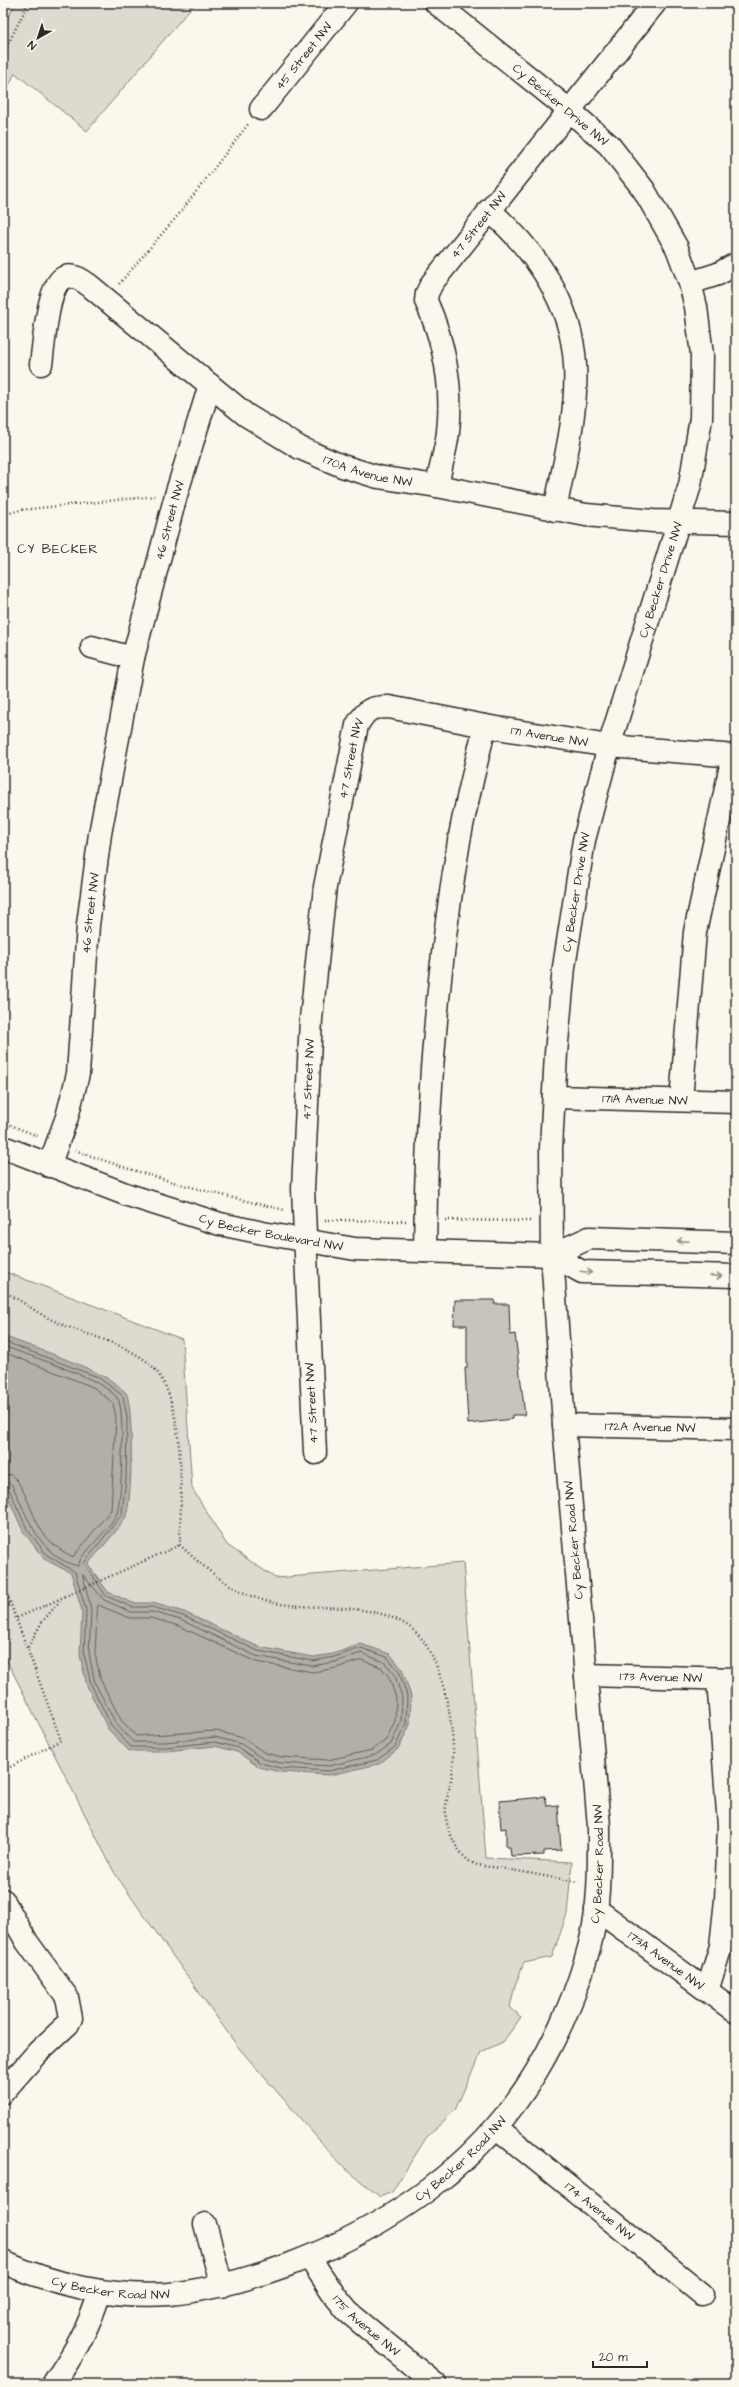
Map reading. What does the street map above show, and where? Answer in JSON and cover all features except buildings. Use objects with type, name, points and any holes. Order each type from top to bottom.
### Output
[{"type":"street","name":"45 Street NW","points":[[261,109],[346,3]]},
{"type":"street","name":"Cy Becker Drive NW","points":[[436,3],[569,110],[609,145],[644,190],[677,248],[690,283],[696,307],[702,355],[701,418],[690,485],[609,746],[584,840],[570,926],[559,1013],[551,1148],[552,1255]]},
{"type":"street","name":"47 Street NW","points":[[437,486],[448,432],[449,389],[443,345],[426,301],[427,294],[432,283],[489,210],[655,3]]},
{"type":"street","points":[[489,210],[519,238],[537,261],[557,296],[569,326],[575,365],[574,412],[555,510]]},
{"type":"street","points":[[690,283],[718,274],[736,264]]},
{"type":"street","name":"170A Avenue NW","points":[[41,364],[49,311],[58,281],[66,277],[76,277],[90,286],[105,300],[246,415],[300,448],[378,477],[437,486],[555,510],[586,515],[736,523]]},
{"type":"street","name":"46 Street NW","points":[[49,1166],[58,1143],[78,1074],[88,925],[98,849],[133,658],[176,495],[210,385]]},
{"type":"street","points":[[92,647],[133,658]]},
{"type":"street","name":"171 Avenue NW","points":[[366,711],[375,707],[389,707],[485,726],[609,746],[735,756]]},
{"type":"street","name":"47 Street NW","points":[[315,1453],[304,1241],[308,1078],[317,955],[325,887],[352,739],[357,725],[366,711]]},
{"type":"street","points":[[424,1251],[430,1083],[442,960],[459,840],[485,726]]},
{"type":"street","points":[[681,1100],[695,932],[735,756]]},
{"type":"street","name":"171A Avenue NW","points":[[554,1098],[736,1102]]},
{"type":"street","name":"Cy Becker Boulevard NW","points":[[3,1147],[49,1166],[128,1195],[220,1224],[304,1241],[354,1249],[552,1255],[589,1238],[736,1243]]},
{"type":"street","name":"Cy Becker Boulevard NW","points":[[552,1255],[582,1272],[736,1276]]},
{"type":"street","name":"Cy Becker Road NW","points":[[3,2262],[47,2279],[100,2291],[140,2294],[168,2294],[222,2286],[309,2257],[367,2229],[410,2204],[448,2175],[497,2128],[536,2072],[568,2006],[591,1942],[598,1886],[599,1826],[564,1425],[552,1255]]},
{"type":"street","name":"172A Avenue NW","points":[[564,1425],[736,1429]]},
{"type":"street","name":"173 Avenue NW","points":[[586,1676],[727,1679]]},
{"type":"street","points":[[707,1990],[721,1946],[726,1900],[730,1826],[727,1679]]},
{"type":"street","points":[[3,1900],[27,1942],[67,1997],[71,2018],[68,2024],[38,2052],[3,2092]]},
{"type":"street","name":"173A Avenue NW","points":[[596,1909],[736,2012]]},
{"type":"street","name":"174 Avenue NW","points":[[497,2128],[702,2294]]},
{"type":"street","points":[[205,2224],[222,2286]]},
{"type":"street","name":"175 Avenue NW","points":[[309,2257],[335,2296],[348,2312],[435,2384]]},
{"type":"street","points":[[53,2384],[78,2348],[87,2330],[100,2291]]},
{"type":"path","points":[[21,3],[27,6]]},
{"type":"path","points":[[3,54],[27,6],[31,3]]},
{"type":"path","points":[[105,300],[179,214],[261,109]]},
{"type":"path","points":[[3,515],[20,510],[161,495]]},
{"type":"path","points":[[3,1122],[139,1173],[212,1194],[330,1222],[552,1221]]},
{"type":"path","points":[[3,1290],[50,1318],[118,1346],[145,1360],[162,1378],[171,1399],[177,1443],[180,1545],[204,1567],[235,1588],[269,1602],[382,1614],[406,1625],[423,1641],[434,1662],[445,1697],[453,1736],[453,1766],[446,1818],[460,1851],[474,1864],[598,1886]]},
{"type":"path","points":[[17,1618],[180,1545]]},
{"type":"path","points":[[3,1583],[61,1740],[3,1771]]},
{"type":"path","points":[[28,1648],[42,1622],[62,1599]]},
{"type":"shaded area","points":[[15,3],[195,3],[87,131],[15,73],[3,98],[3,28]]},
{"type":"shaded area","points":[[3,1271],[182,1339],[192,1488],[227,1545],[275,1578],[463,1563],[486,1858],[572,1862],[567,1914],[552,1957],[524,1963],[515,1985],[510,2007],[521,2017],[503,2042],[481,2052],[455,2110],[426,2138],[392,2192],[380,2197],[340,2164],[238,2047],[138,1907],[114,1872],[3,1653]]},
{"type":"water","points":[[3,1336],[87,1368],[104,1376],[126,1393],[129,1401],[130,1415],[131,1475],[126,1516],[119,1527],[88,1564],[108,1592],[133,1603],[153,1603],[184,1612],[259,1647],[313,1657],[333,1654],[361,1644],[390,1654],[402,1669],[411,1696],[410,1725],[398,1749],[379,1764],[330,1775],[280,1772],[259,1767],[237,1752],[215,1746],[166,1751],[129,1751],[108,1729],[87,1686],[80,1655],[82,1611],[71,1573],[44,1559],[23,1531],[3,1486]]},
{"type":"district","name":"CY BECKER","points":[[58,549]]}]
